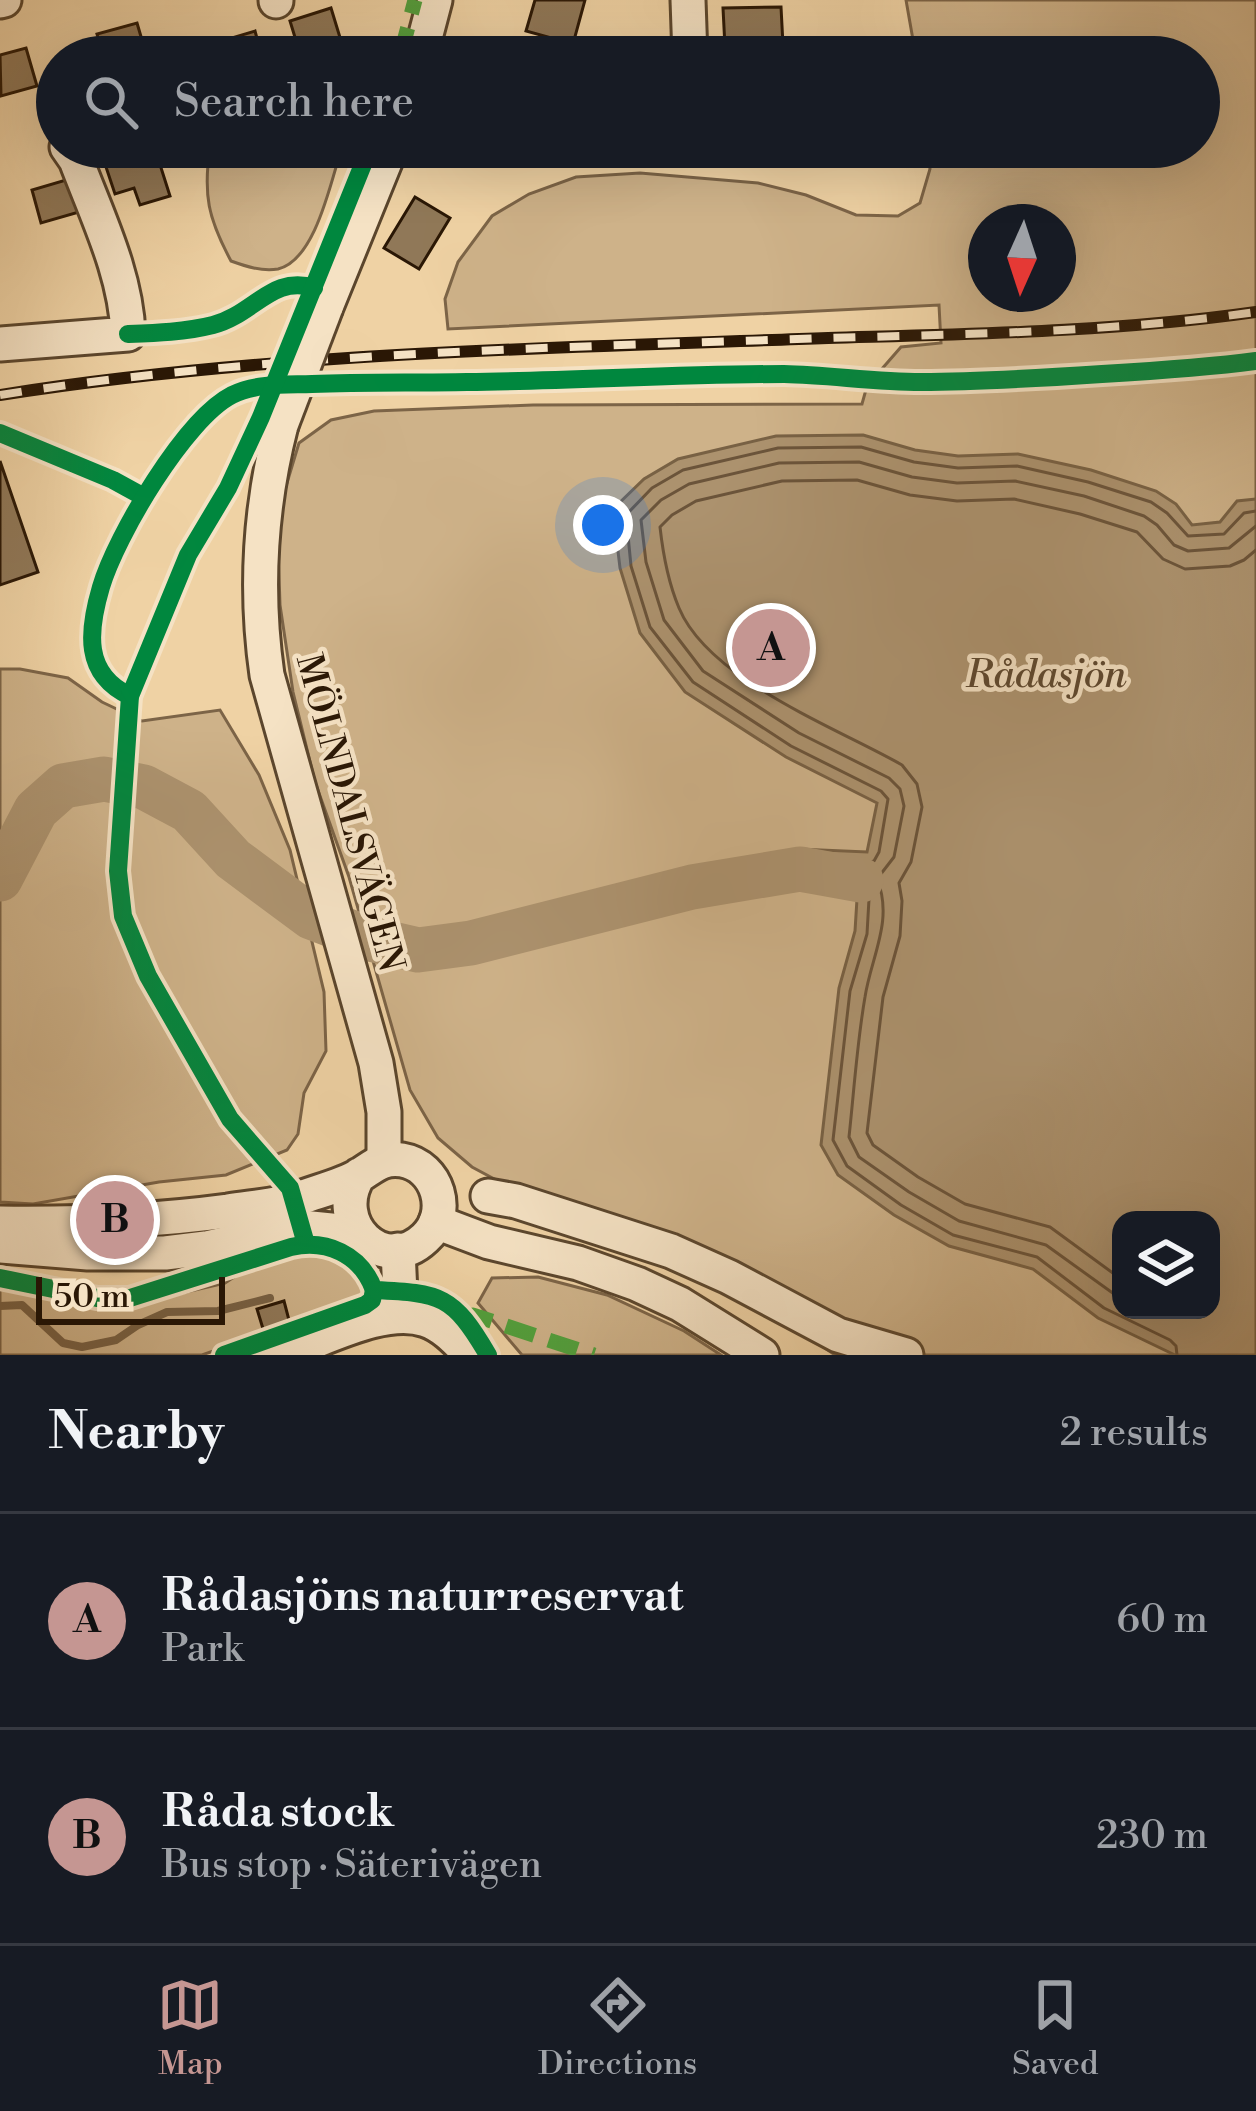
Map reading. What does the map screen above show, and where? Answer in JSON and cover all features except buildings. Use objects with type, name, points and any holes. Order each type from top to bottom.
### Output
[{"type":"street","points":[[426,36],[435,0]]},
{"type":"street","points":[[688,0],[689,36]]},
{"type":"street","points":[[0,344],[128,334],[127,305],[79,168]]},
{"type":"street","name":"MÖLNDALSVÄGEN","points":[[372,1168],[384,1112],[379,1079],[267,675],[261,633],[265,502],[281,425],[382,168]]},
{"type":"street","points":[[0,1223],[178,1218],[295,1200],[372,1168],[405,1161],[429,1175],[440,1201],[436,1222],[421,1241],[383,1246],[331,1230],[301,1227],[165,1253],[0,1246]]},
{"type":"street","points":[[372,1168],[352,1188],[349,1211],[354,1226],[383,1246],[401,1316]]},
{"type":"street","points":[[488,1196],[683,1256],[838,1335],[906,1355]]},
{"type":"street","points":[[436,1222],[489,1242],[610,1273],[680,1304],[763,1355]]},
{"type":"street","points":[[291,1353],[382,1318],[401,1316],[427,1320],[471,1355]]},
{"type":"shaded area","points":[[906,0],[1256,0],[1256,1355],[835,1355],[749,1295],[528,1197],[472,1167],[438,1138],[410,1090],[349,877],[315,782],[293,692],[280,605],[277,516],[299,443],[331,420],[374,411],[533,405],[862,404],[867,386],[901,347],[941,343],[939,305],[448,329],[445,299],[458,262],[492,216],[529,194],[576,177],[640,173],[758,183],[856,215],[898,216],[920,203],[930,168],[1220,168],[1220,36],[912,36]]},
{"type":"shaded area","points":[[208,168],[335,168],[312,235],[291,263],[278,269],[231,261],[209,206]]},
{"type":"shaded area","points":[[0,669],[68,678],[102,702],[142,721],[220,710],[259,775],[290,850],[324,992],[326,1051],[304,1093],[298,1134],[287,1150],[226,1175],[33,1204],[0,1202]]},
{"type":"shaded area","points":[[320,1254],[338,1260],[355,1275],[365,1294],[357,1301],[202,1355],[0,1355],[0,1289],[121,1307],[225,1283],[249,1269],[294,1255]]},
{"type":"shaded area","points":[[538,1277],[607,1295],[684,1331],[721,1355],[522,1355],[478,1303],[492,1278]]},
{"type":"water","name":"Rådasjön","points":[[863,435],[915,450],[958,456],[1018,454],[1091,470],[1156,491],[1176,504],[1192,525],[1220,522],[1237,501],[1256,499],[1256,1355],[1175,1355],[1098,1318],[1033,1269],[949,1246],[838,1175],[821,1145],[839,988],[855,931],[857,899],[798,885],[799,849],[867,852],[877,803],[786,757],[685,692],[640,633],[620,568],[613,509],[644,479],[678,459],[776,436]]},
{"type":"waterway","points":[[0,879],[36,810],[63,786],[104,779],[144,787],[189,811],[233,859],[311,917],[366,938],[418,950],[471,943],[692,887],[800,869],[861,880]]},
{"type":"waterway","points":[[0,1306],[22,1305],[63,1343],[82,1347],[116,1340],[167,1312],[218,1311],[270,1298]]},
{"type":"railway","points":[[0,395],[309,361],[1042,331],[1256,312]]},
{"type":"marked path","points":[[406,36],[415,0]]},
{"type":"marked path","points":[[463,1317],[473,1315],[594,1355]]},
{"type":"cycle path","points":[[306,1244],[290,1188],[230,1119],[148,976],[123,916],[118,871],[130,696],[188,555],[228,488],[261,417],[362,168]]},
{"type":"cycle path","points":[[128,334],[213,325],[287,286],[314,288]]},
{"type":"cycle path","points":[[130,696],[104,676],[93,650],[93,620],[109,565],[174,453],[213,408],[241,391],[281,385],[745,374],[966,381],[1256,361]]},
{"type":"cycle path","points":[[0,433],[144,497]]},
{"type":"cycle path","points":[[0,1278],[97,1298],[130,1298],[291,1247],[317,1245],[351,1258],[374,1290],[443,1301],[465,1320],[488,1355]]},
{"type":"cycle path","points":[[224,1355],[365,1305],[374,1290]]},
{"type":"place","name":"Rådasjöns naturreservat","points":[[771,648]]},
{"type":"place","name":"Råda stock","points":[[115,1220]]}]
